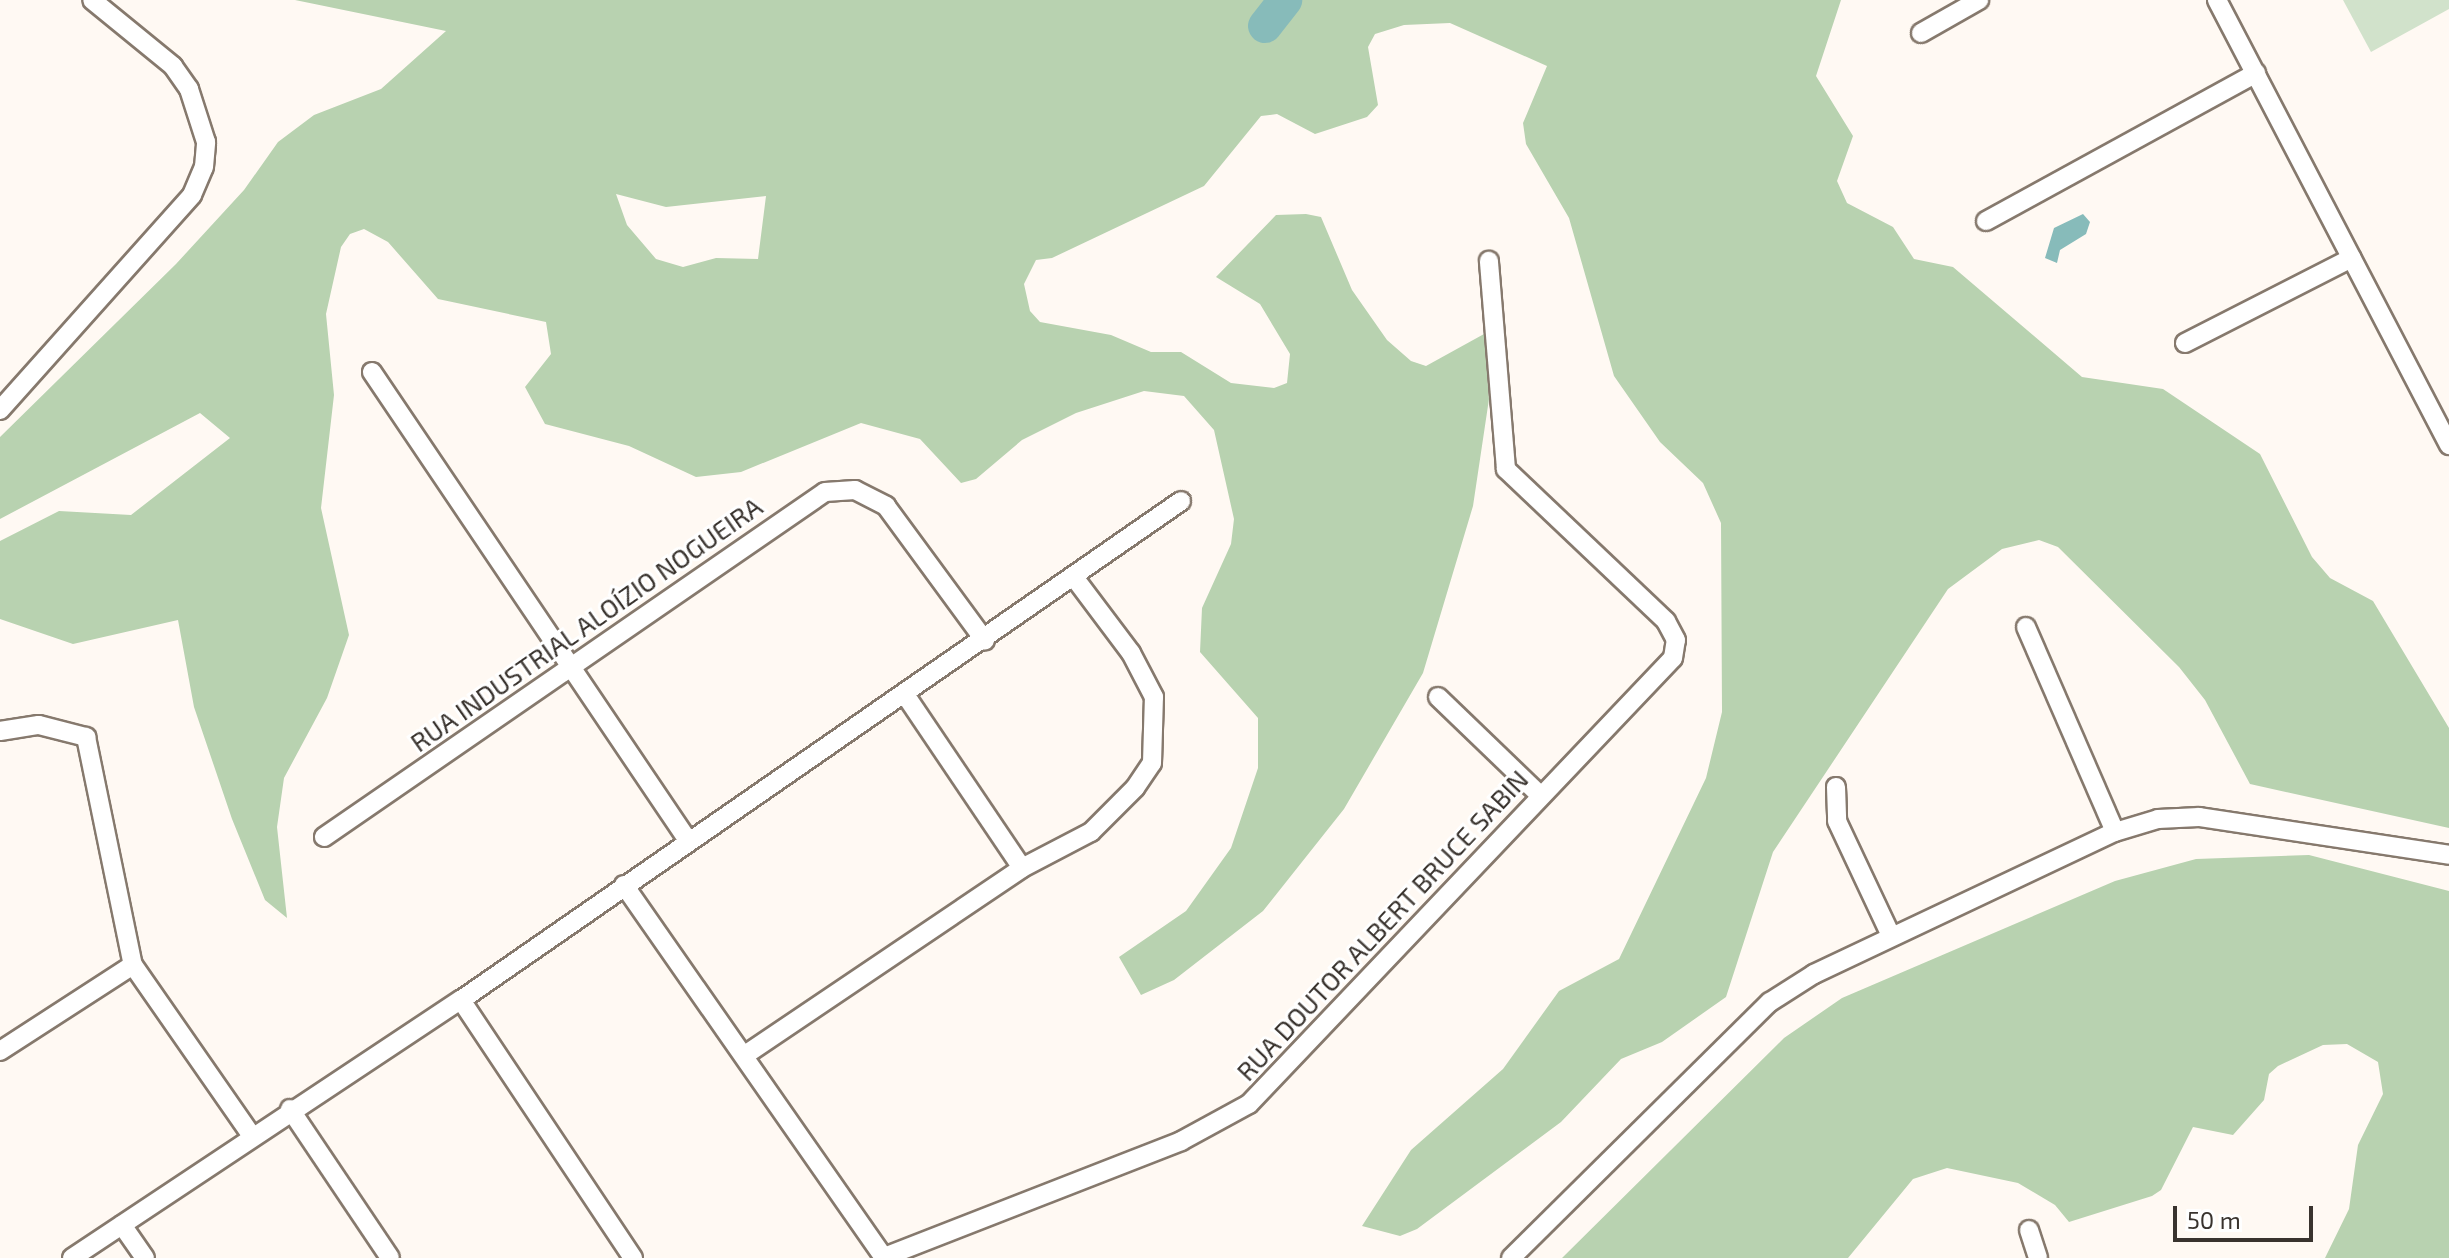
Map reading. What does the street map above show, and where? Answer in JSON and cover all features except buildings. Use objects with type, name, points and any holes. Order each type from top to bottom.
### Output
[{"type":"street","points":[[0,410],[192,195],[204,167],[206,142],[189,89],[173,66],[92,0]]},
{"type":"street","points":[[1921,33],[1979,0]]},
{"type":"street","points":[[2217,0],[2449,445]]},
{"type":"street","points":[[1986,221],[2256,73]]},
{"type":"street","points":[[2185,343],[2352,258]]},
{"type":"street","name":"RUA DOUTOR ALBERT BRUCE SABIN","points":[[884,1258],[1181,1141],[1249,1104],[1540,795],[1664,670],[1676,650],[1666,621],[1506,469],[1489,261]]},
{"type":"street","points":[[372,372],[687,839]]},
{"type":"street","name":"RUA INDUSTRIAL ALOÍZIO NOGUEIRA","points":[[324,837],[817,495],[855,490],[886,506],[985,641]]},
{"type":"street","points":[[72,1258],[290,1109],[461,1000],[687,839],[906,696],[1181,501]]},
{"type":"street","points":[[745,1055],[1022,868],[1091,832],[1152,763],[1154,697],[1131,653],[1074,577]]},
{"type":"street","points":[[2026,627],[2115,832]]},
{"type":"street","points":[[906,696],[1022,868]]},
{"type":"street","points":[[1438,697],[1540,795]]},
{"type":"street","points":[[0,731],[42,725],[75,730],[90,746],[133,965],[251,1135]]},
{"type":"street","points":[[1836,787],[1837,821],[1891,936]]},
{"type":"street","points":[[1511,1258],[1770,1002],[1891,936],[2115,832],[2158,819],[2199,817],[2449,855]]},
{"type":"street","points":[[624,885],[884,1258]]},
{"type":"street","points":[[0,1051],[133,965]]},
{"type":"street","points":[[461,1000],[633,1258]]},
{"type":"street","points":[[290,1109],[390,1258]]},
{"type":"street","points":[[122,1225],[145,1258]]},
{"type":"street","points":[[2029,1230],[2038,1258]]},
{"type":"green space","points":[[295,0],[1841,0],[1816,76],[1853,136],[1837,181],[1847,203],[1893,227],[1914,259],[1953,267],[2082,377],[2163,389],[2260,454],[2312,557],[2330,578],[2373,601],[2449,728],[2449,828],[2250,784],[2205,700],[2179,667],[2058,547],[2039,540],[2002,549],[1948,589],[1773,852],[1726,997],[1662,1042],[1621,1059],[1561,1122],[1417,1229],[1400,1236],[1362,1226],[1411,1150],[1503,1069],[1559,991],[1619,959],[1706,778],[1722,712],[1721,523],[1703,483],[1660,442],[1614,376],[1569,218],[1526,144],[1523,123],[1547,66],[1450,23],[1404,25],[1375,34],[1368,47],[1378,105],[1367,117],[1315,134],[1277,114],[1261,116],[1204,186],[1052,258],[1036,260],[1024,284],[1030,311],[1040,322],[1111,335],[1151,352],[1181,352],[1231,383],[1274,388],[1287,383],[1290,354],[1260,304],[1216,277],[1276,215],[1306,214],[1321,217],[1352,290],[1387,340],[1411,361],[1426,366],[1484,334],[1489,399],[1473,506],[1423,673],[1344,809],[1263,911],[1174,980],[1141,995],[1119,957],[1186,911],[1231,848],[1258,768],[1258,718],[1200,652],[1202,608],[1231,544],[1234,519],[1214,430],[1184,396],[1144,391],[1076,413],[1022,440],[976,479],[961,483],[920,439],[861,423],[741,472],[696,477],[629,446],[545,424],[525,387],[551,354],[546,322],[438,299],[388,242],[364,229],[350,234],[341,247],[326,314],[334,395],[321,508],[349,635],[327,698],[284,778],[277,827],[287,918],[265,900],[232,819],[194,707],[178,620],[73,644],[0,619],[0,541],[59,511],[131,515],[230,438],[200,413],[0,519],[0,437],[176,264],[244,190],[278,142],[314,115],[381,89],[446,31]],"holes":[[[616,194],[666,207],[766,196],[758,259],[716,258],[683,267],[656,259],[627,225]]]},
{"type":"green space","points":[[2343,0],[2449,0],[2449,9],[2371,52]]},
{"type":"green space","points":[[2309,855],[2449,891],[2449,1258],[2325,1258],[2349,1209],[2358,1145],[2383,1094],[2378,1062],[2347,1044],[2323,1045],[2278,1066],[2269,1074],[2264,1100],[2233,1135],[2193,1127],[2161,1190],[2152,1196],[2069,1222],[2055,1205],[2018,1183],[1947,1168],[1913,1179],[1848,1258],[1562,1258],[1784,1038],[1842,998],[2115,881],[2196,859]]},
{"type":"water","points":[[2083,214],[2090,222],[2086,234],[2060,250],[2057,263],[2045,258],[2054,228]]},
{"type":"waterway","points":[[1265,26],[1285,0]]}]
